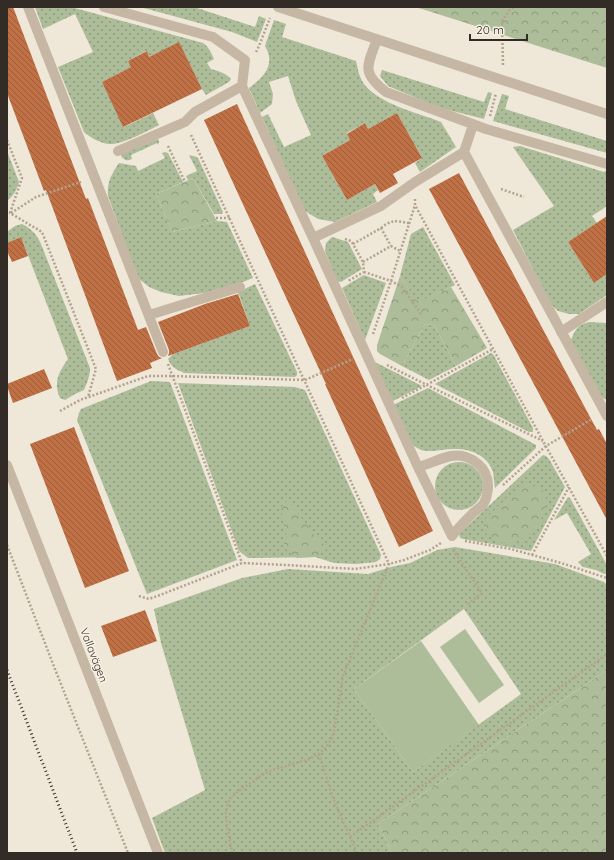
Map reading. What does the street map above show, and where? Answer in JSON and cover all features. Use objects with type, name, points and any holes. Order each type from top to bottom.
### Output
[{"type":"street","points":[[28,7],[163,352]]},
{"type":"street","points":[[104,7],[214,37],[245,60],[242,86],[418,467],[452,536],[460,526],[484,503],[488,489],[488,482],[483,468],[470,458],[461,456],[451,456],[418,467]]},
{"type":"street","points":[[278,7],[607,114]]},
{"type":"street","points":[[377,38],[368,65],[368,70],[369,75],[378,86],[386,92],[473,125],[607,164]]},
{"type":"street","points":[[118,151],[185,122],[195,112],[242,86]]},
{"type":"street","points":[[313,238],[381,206],[415,182],[464,152],[473,125]]},
{"type":"street","points":[[464,152],[606,414]]},
{"type":"street","points":[[149,315],[240,287]]},
{"type":"street","points":[[561,332],[607,302]]},
{"type":"street","name":"Vallavägen","points":[[7,465],[158,853]]},
{"type":"path","points":[[500,78],[503,63],[502,22],[509,10],[514,7]]},
{"type":"path","points":[[260,46],[269,20]]},
{"type":"path","points":[[489,120],[495,97]]},
{"type":"path","points":[[185,122],[389,564],[343,676],[332,738],[319,754],[309,759],[262,774],[229,800],[226,812],[226,825],[232,853]]},
{"type":"path","points":[[7,140],[22,178],[10,213]]},
{"type":"path","points":[[168,146],[185,182]]},
{"type":"path","points":[[10,213],[36,197],[95,177]]},
{"type":"path","points":[[60,411],[80,400],[148,376],[305,380],[366,354],[415,206],[415,182]]},
{"type":"path","points":[[415,206],[607,556]]},
{"type":"path","points":[[10,213],[42,232],[96,369],[88,397]]},
{"type":"path","points":[[216,218],[230,217]]},
{"type":"path","points":[[353,244],[387,223],[393,221],[409,223]]},
{"type":"path","points":[[381,228],[391,246],[400,251]]},
{"type":"path","points":[[326,232],[351,241],[363,262],[364,272]]},
{"type":"path","points":[[363,262],[391,246]]},
{"type":"path","points":[[336,288],[364,272],[391,281],[402,287],[421,314]]},
{"type":"path","points":[[390,405],[493,349]]},
{"type":"path","points":[[480,352],[483,355]]},
{"type":"path","points":[[366,354],[544,441]]},
{"type":"path","points":[[168,364],[242,563]]},
{"type":"path","points":[[484,503],[546,446],[606,414]]},
{"type":"path","points":[[532,555],[568,487]]},
{"type":"path","points":[[140,596],[149,599],[160,596],[242,563],[286,564],[355,569],[389,564],[430,550],[452,536]]},
{"type":"path","points":[[452,536],[468,542],[511,549],[607,578]]},
{"type":"path","points":[[452,536],[453,551],[482,593],[466,605]]},
{"type":"path","points":[[7,544],[128,853]]},
{"type":"path","points":[[350,837],[607,654]]},
{"type":"path","points":[[319,754],[333,798],[357,853]]},
{"type":"green space","points":[[35,7],[71,7],[203,43],[208,48],[214,59],[207,63],[211,69],[219,71],[231,79],[229,82],[206,95],[179,43],[149,57],[146,51],[128,61],[131,67],[102,82],[124,127],[153,113],[159,125],[134,137],[114,144],[99,141],[84,132],[58,67],[93,52],[75,14],[43,29]]},
{"type":"green space","points":[[140,7],[194,7],[255,27],[259,16],[266,19],[257,42],[232,32]]},
{"type":"green space","points":[[414,7],[607,7],[607,68],[422,9]]},
{"type":"green space","points":[[274,20],[286,24],[282,37],[356,61],[361,79],[371,91],[379,97],[400,107],[441,122],[456,147],[420,172],[415,163],[422,158],[397,113],[368,129],[365,123],[347,133],[350,140],[322,156],[347,200],[375,184],[378,190],[373,194],[377,202],[335,222],[318,219],[305,211],[262,117],[268,114],[284,147],[311,135],[296,101],[288,76],[269,82],[273,94],[272,104],[260,113],[249,88],[264,75],[269,65],[268,53],[265,46]]},
{"type":"green space","points":[[382,70],[484,102],[488,92],[492,93],[484,119],[441,108],[388,86],[380,76]]},
{"type":"green space","points":[[502,94],[509,96],[505,109],[607,141],[607,153],[493,121]]},
{"type":"green space","points":[[158,139],[158,145],[157,143],[131,155],[132,159],[126,160],[121,156],[122,154]]},
{"type":"green space","points":[[520,146],[604,172],[607,170],[607,206],[592,216],[597,223],[568,242],[594,283],[607,274],[607,295],[579,314],[569,314],[558,311],[551,304],[513,230],[554,206],[513,147]]},
{"type":"green space","points":[[7,151],[19,182],[14,193],[7,201]]},
{"type":"green space","points":[[162,153],[168,153],[183,182],[156,194],[172,232],[217,221],[227,222],[253,278],[220,291],[179,296],[161,292],[149,287],[138,278],[108,196],[109,183],[119,163],[136,166],[138,171],[165,158]]},
{"type":"green space","points":[[189,155],[197,157],[199,160],[223,212],[222,214],[214,214],[193,178],[188,180],[186,176],[197,171]]},
{"type":"green space","points":[[193,178],[217,221],[172,232],[156,194]]},
{"type":"green space","points":[[22,224],[34,232],[41,244],[90,368],[89,377],[84,390],[65,400],[60,398],[57,382],[62,368],[68,359],[21,237],[7,243],[8,231],[15,226]]},
{"type":"green space","points":[[423,227],[455,285],[418,303],[400,276],[411,234]]},
{"type":"green space","points":[[332,237],[348,242],[362,269],[341,282],[337,281],[325,251],[326,243]]},
{"type":"green space","points":[[364,275],[386,283],[365,340],[342,288]]},
{"type":"green space","points":[[400,276],[418,302],[451,287],[487,348],[456,366],[434,325],[425,324],[402,366],[380,354],[377,351],[377,345]]},
{"type":"green space","points":[[255,284],[297,372],[297,375],[295,377],[184,373],[176,369],[168,359],[173,354],[250,326],[238,292]]},
{"type":"green space","points":[[589,322],[607,323],[607,400],[601,397],[571,340],[577,328]]},
{"type":"green space","points":[[425,324],[434,325],[456,366],[429,380],[402,366]]},
{"type":"green space","points":[[491,353],[493,354],[533,428],[533,432],[529,432],[435,384]]},
{"type":"green space","points":[[371,360],[422,386],[393,401]]},
{"type":"green space","points":[[151,381],[170,382],[237,560],[147,594],[77,420],[81,409]]},
{"type":"green space","points":[[178,383],[295,387],[305,390],[381,555],[380,559],[376,562],[356,564],[334,563],[315,557],[248,558],[239,551]]},
{"type":"green space","points":[[428,388],[536,445],[536,448],[495,488],[491,466],[477,454],[471,451],[459,449],[429,451],[421,450],[411,443],[393,405]]},
{"type":"green space","points":[[543,455],[549,459],[565,487],[531,551],[460,538],[459,533]]},
{"type":"green space","points":[[459,462],[468,464],[476,469],[481,477],[483,486],[481,495],[476,503],[468,508],[459,510],[450,508],[442,503],[437,495],[435,486],[437,477],[442,469],[450,464]]},
{"type":"green space","points":[[527,484],[541,488],[546,498],[544,514],[535,528],[522,539],[508,543],[501,542],[483,531],[485,519],[514,491]]},
{"type":"green space","points":[[568,497],[570,498],[607,565],[607,573],[604,574],[596,570],[583,567],[578,562],[591,554],[567,513],[554,520]]},
{"type":"green space","points":[[286,501],[298,513],[315,536],[328,548],[316,557],[297,558],[283,547],[286,536],[281,508]]},
{"type":"green space","points":[[455,547],[555,564],[604,582],[607,585],[607,670],[378,824],[392,853],[165,853],[152,818],[205,790],[161,643],[154,609],[242,578],[288,569],[368,574],[410,563],[437,550]],"holes":[[[464,609],[521,694],[413,772],[354,689]]]},
{"type":"green space","points":[[465,629],[504,685],[479,703],[440,647]]},
{"type":"green space","points":[[421,641],[479,725],[413,772],[354,689]]},
{"type":"green space","points":[[607,670],[607,853],[392,853],[378,824]]},
{"type":"building","points":[[7,7],[13,7],[86,199],[88,198],[138,330],[146,327],[157,354],[162,358],[150,363],[152,368],[117,381],[46,190],[44,191],[7,93]]},
{"type":"building","points":[[179,42],[202,89],[123,127],[102,82],[131,67],[128,61],[147,51],[149,57]]},
{"type":"building","points":[[237,104],[433,531],[399,547],[326,384],[204,120]]},
{"type":"building","points":[[397,113],[422,158],[393,174],[398,183],[380,193],[375,184],[347,200],[322,156],[350,140],[347,134],[365,123],[368,129]]},
{"type":"building","points":[[459,173],[597,430],[599,429],[607,444],[607,520],[429,189]]},
{"type":"building","points":[[607,216],[607,274],[594,283],[568,242]]},
{"type":"building","points":[[21,237],[28,256],[12,262],[7,251],[7,243]]},
{"type":"building","points":[[238,294],[250,326],[168,356],[169,350],[158,322],[205,304]]},
{"type":"building","points":[[44,369],[52,388],[13,403],[7,384]]},
{"type":"building","points":[[74,427],[129,571],[85,588],[30,444]]},
{"type":"building","points":[[145,610],[157,641],[113,657],[101,626]]},
{"type":"railway","points":[[7,670],[77,853]]}]
